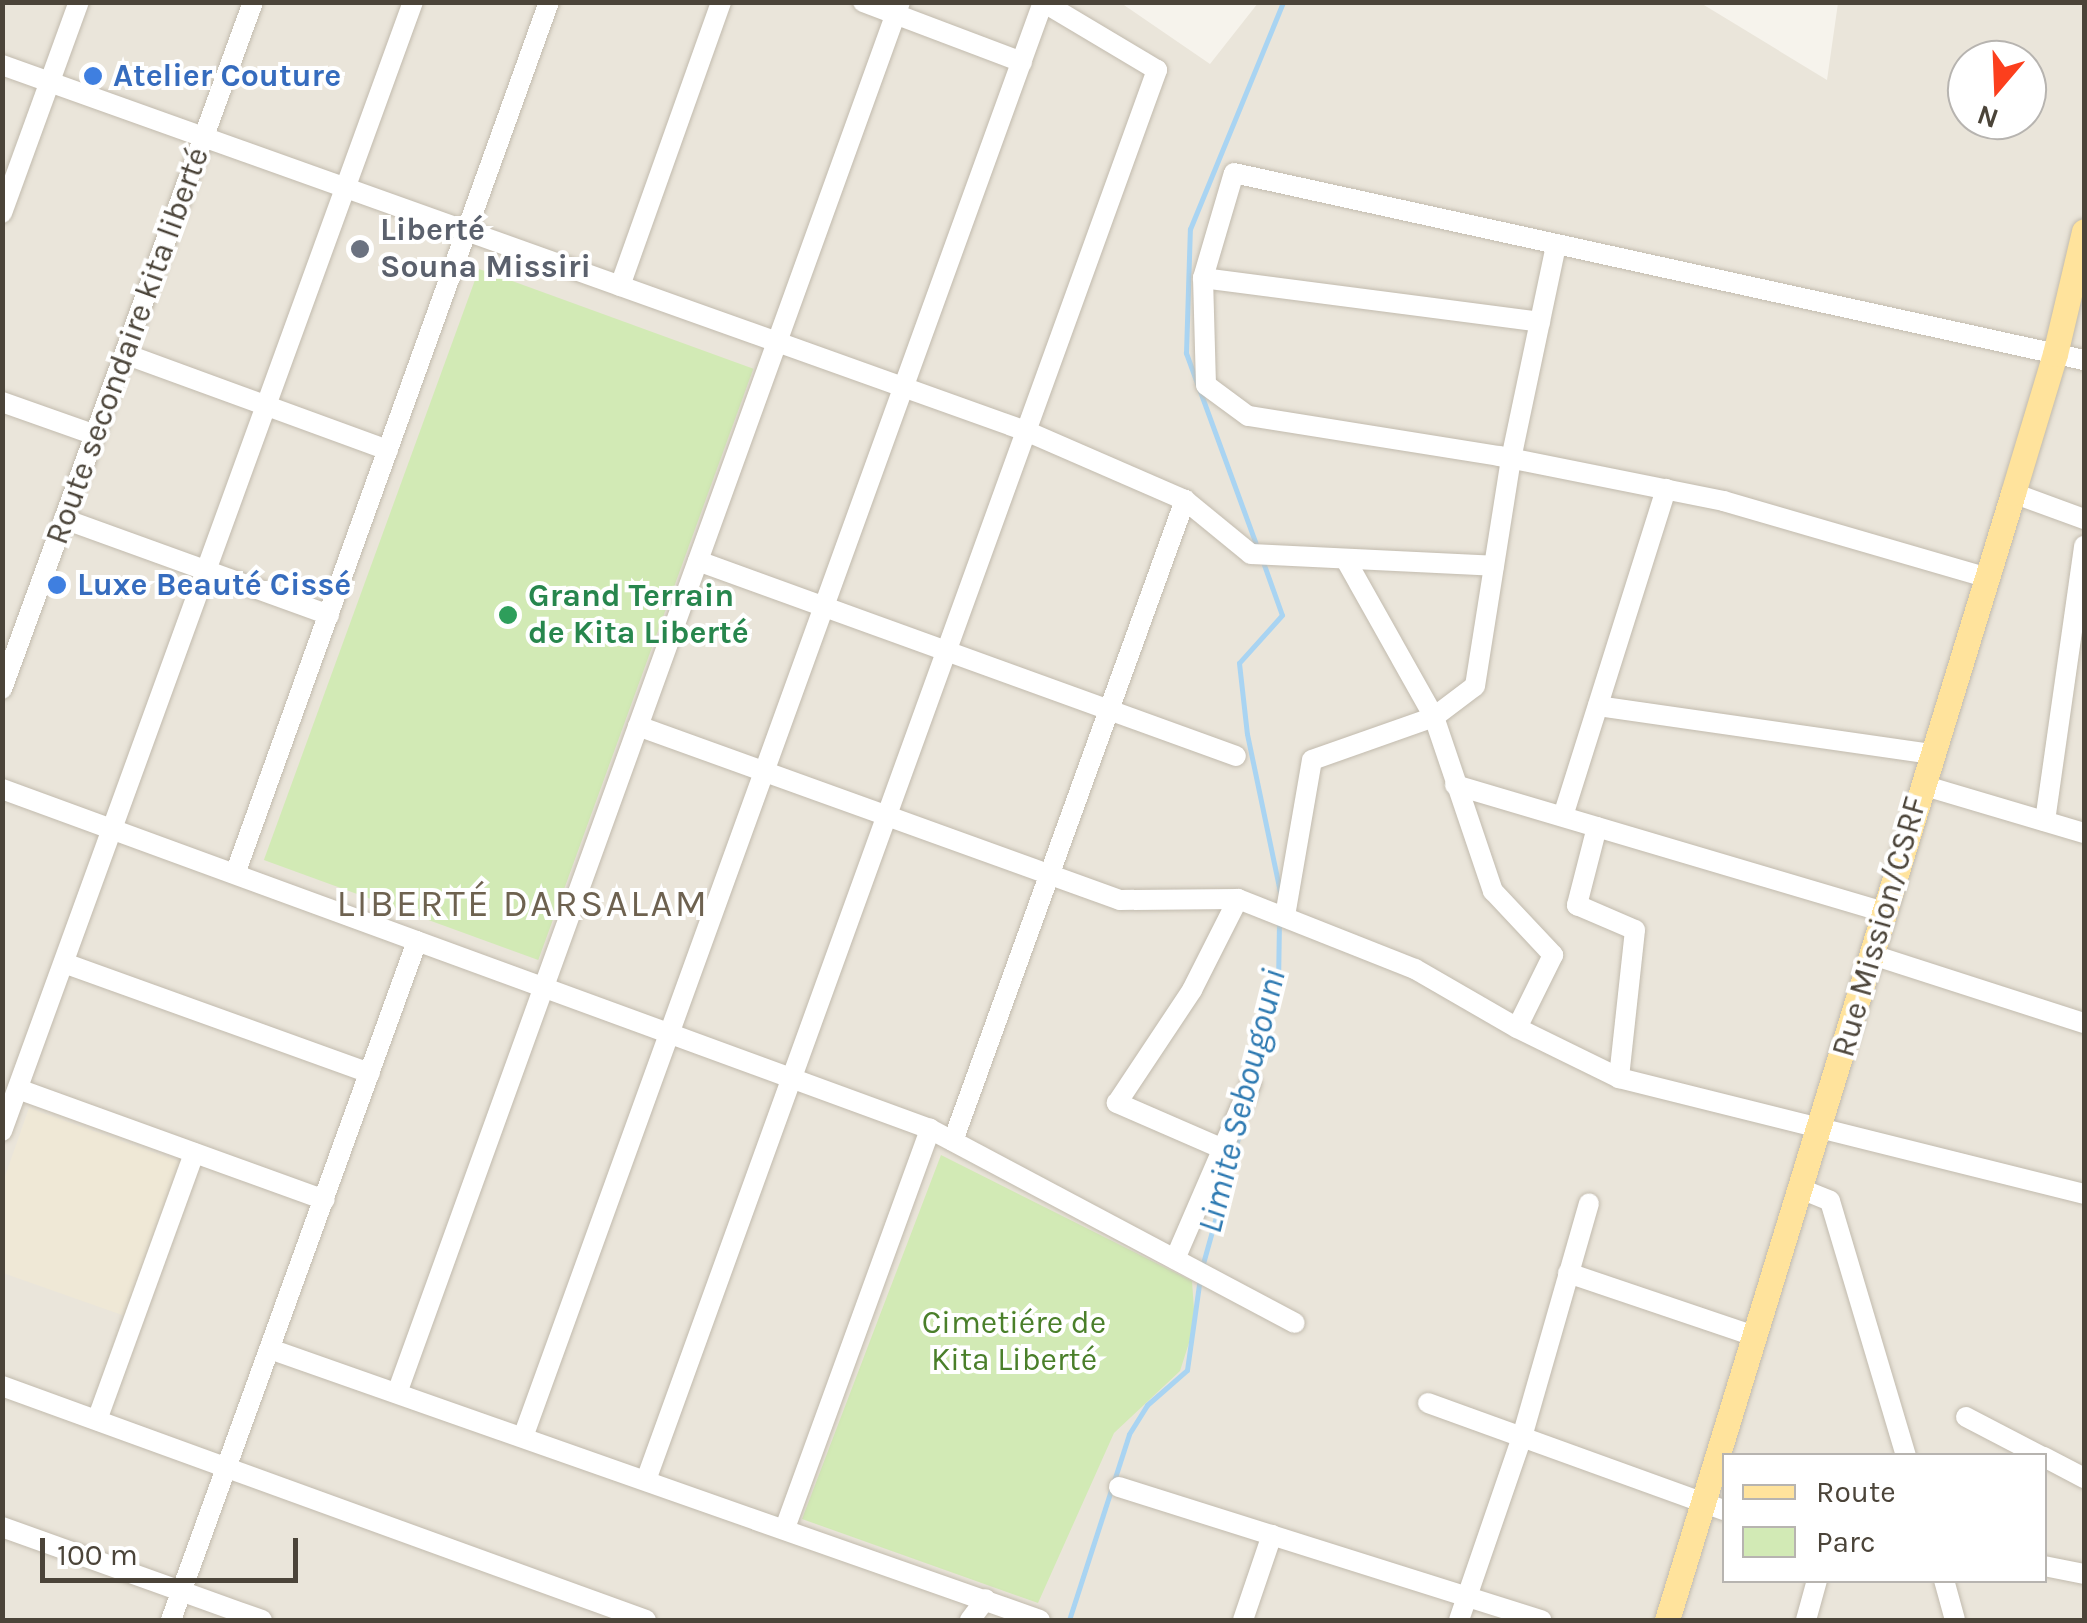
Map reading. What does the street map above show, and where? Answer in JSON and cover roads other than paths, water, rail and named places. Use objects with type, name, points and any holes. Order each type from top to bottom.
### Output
[{"type":"main road","name":"Rue Mission/CSRF","points":[[1726,1453],[1754,1336],[1874,955],[1930,754],[2055,354],[2084,231]]},
{"type":"main road","name":"Rue Mission/CSRF","points":[[1667,1620],[1713,1506],[1722,1469]]},
{"type":"street","points":[[2,213],[79,2]]},
{"type":"street","name":"Route secondaire kita liberté","points":[[2,688],[253,2]]},
{"type":"street","points":[[2,1131],[414,2]]},
{"type":"street","points":[[235,874],[549,2]]},
{"type":"street","points":[[620,286],[721,2]]},
{"type":"street","points":[[863,2],[898,9],[1022,62]]},
{"type":"street","points":[[523,1437],[1043,2],[1157,70],[646,1480]]},
{"type":"street","points":[[397,1393],[898,9]]},
{"type":"street","points":[[2,65],[1026,431],[1185,500],[1251,554],[1347,562],[1494,566]]},
{"type":"street","points":[[1985,578],[1724,501],[1511,459],[1248,416],[1206,385],[1203,278],[1234,173],[2084,360]]},
{"type":"street","points":[[1285,916],[1312,760],[1434,717],[1475,686],[1511,459],[1556,246]]},
{"type":"street","points":[[1203,278],[1540,322]]},
{"type":"street","points":[[124,354],[388,450]]},
{"type":"street","points":[[2,402],[95,436]]},
{"type":"street","points":[[1564,816],[1666,490]]},
{"type":"street","points":[[2013,494],[2084,519]]},
{"type":"street","points":[[953,1141],[1185,500]]},
{"type":"street","points":[[64,520],[328,615]]},
{"type":"street","points":[[2044,821],[2084,546]]},
{"type":"street","points":[[698,561],[1236,756]]},
{"type":"street","points":[[1347,562],[1434,717],[1493,891],[1552,956],[1516,1028]]},
{"type":"street","points":[[1598,706],[1930,754]]},
{"type":"street","points":[[638,726],[1120,900],[1238,899],[1415,969],[1516,1028],[1619,1078],[2084,1194]]},
{"type":"street","points":[[1455,785],[1886,914]]},
{"type":"street","points":[[1922,785],[2084,833]]},
{"type":"street","points":[[2,789],[930,1129],[1295,1323]]},
{"type":"street","points":[[1597,827],[1577,905],[1634,930],[1619,1078]]},
{"type":"street","points":[[1224,1150],[1117,1103],[1192,990],[1238,899]]},
{"type":"street","points":[[171,1620],[418,941]]},
{"type":"street","points":[[1874,955],[2084,1022]]},
{"type":"street","points":[[64,963],[370,1074]]},
{"type":"street","points":[[1175,1259],[1251,1084]]},
{"type":"street","points":[[18,1088],[324,1200]]},
{"type":"street","points":[[785,1528],[930,1129]]},
{"type":"street","points":[[97,1420],[194,1152]]},
{"type":"street","points":[[1801,1189],[1830,1201],[1905,1453]]},
{"type":"street","points":[[1459,1620],[1522,1437],[1589,1203]]},
{"type":"street","points":[[1568,1272],[1754,1336]]},
{"type":"street","points":[[270,1349],[1040,1620]]},
{"type":"street","points":[[2,1386],[646,1620]]},
{"type":"street","points":[[1428,1403],[1713,1506]]},
{"type":"street","points":[[1966,1417],[2037,1453]]},
{"type":"street","points":[[2047,1458],[2084,1478]]},
{"type":"street","points":[[1119,1487],[1542,1620]]},
{"type":"street","points":[[2,1526],[262,1620]]},
{"type":"street","points":[[1243,1620],[1272,1534]]},
{"type":"street","points":[[2047,1567],[2084,1574]]},
{"type":"street","points":[[1806,1620],[1816,1583]]},
{"type":"street","points":[[1945,1583],[1955,1620]]},
{"type":"street","points":[[970,1620],[986,1598]]},
{"type":"waterway","name":"Limite Sebougouni","points":[[1257,547],[1186,353],[1190,229],[1283,2]]},
{"type":"waterway","name":"Limite Sebougouni","points":[[1263,562],[1282,615],[1239,663],[1247,734],[1280,892]]},
{"type":"waterway","name":"Limite Sebougouni","points":[[1254,1079],[1278,985],[1279,923]]},
{"type":"waterway","name":"Limite Sebougouni","points":[[1202,1267],[1238,1138]]},
{"type":"waterway","name":"Limite Sebougouni","points":[[1069,1620],[1129,1434],[1147,1405],[1187,1370],[1200,1277]]},
{"type":"place","name":"Atelier Couture","points":[[93,76]]},
{"type":"place","name":"Liberté Souna Missiri","points":[[360,249]]},
{"type":"place","name":"Luxe Beauté Cissé","points":[[57,585]]},
{"type":"place","name":"Grand Terrain de Kita Liberté","points":[[508,615]]},
{"type":"district","name":"LIBERTÉ DARSALAM","points":[[523,904]]},
{"type":"park label","name":"Cimetiére de Kita Liberté","points":[[1014,1342]]}]
